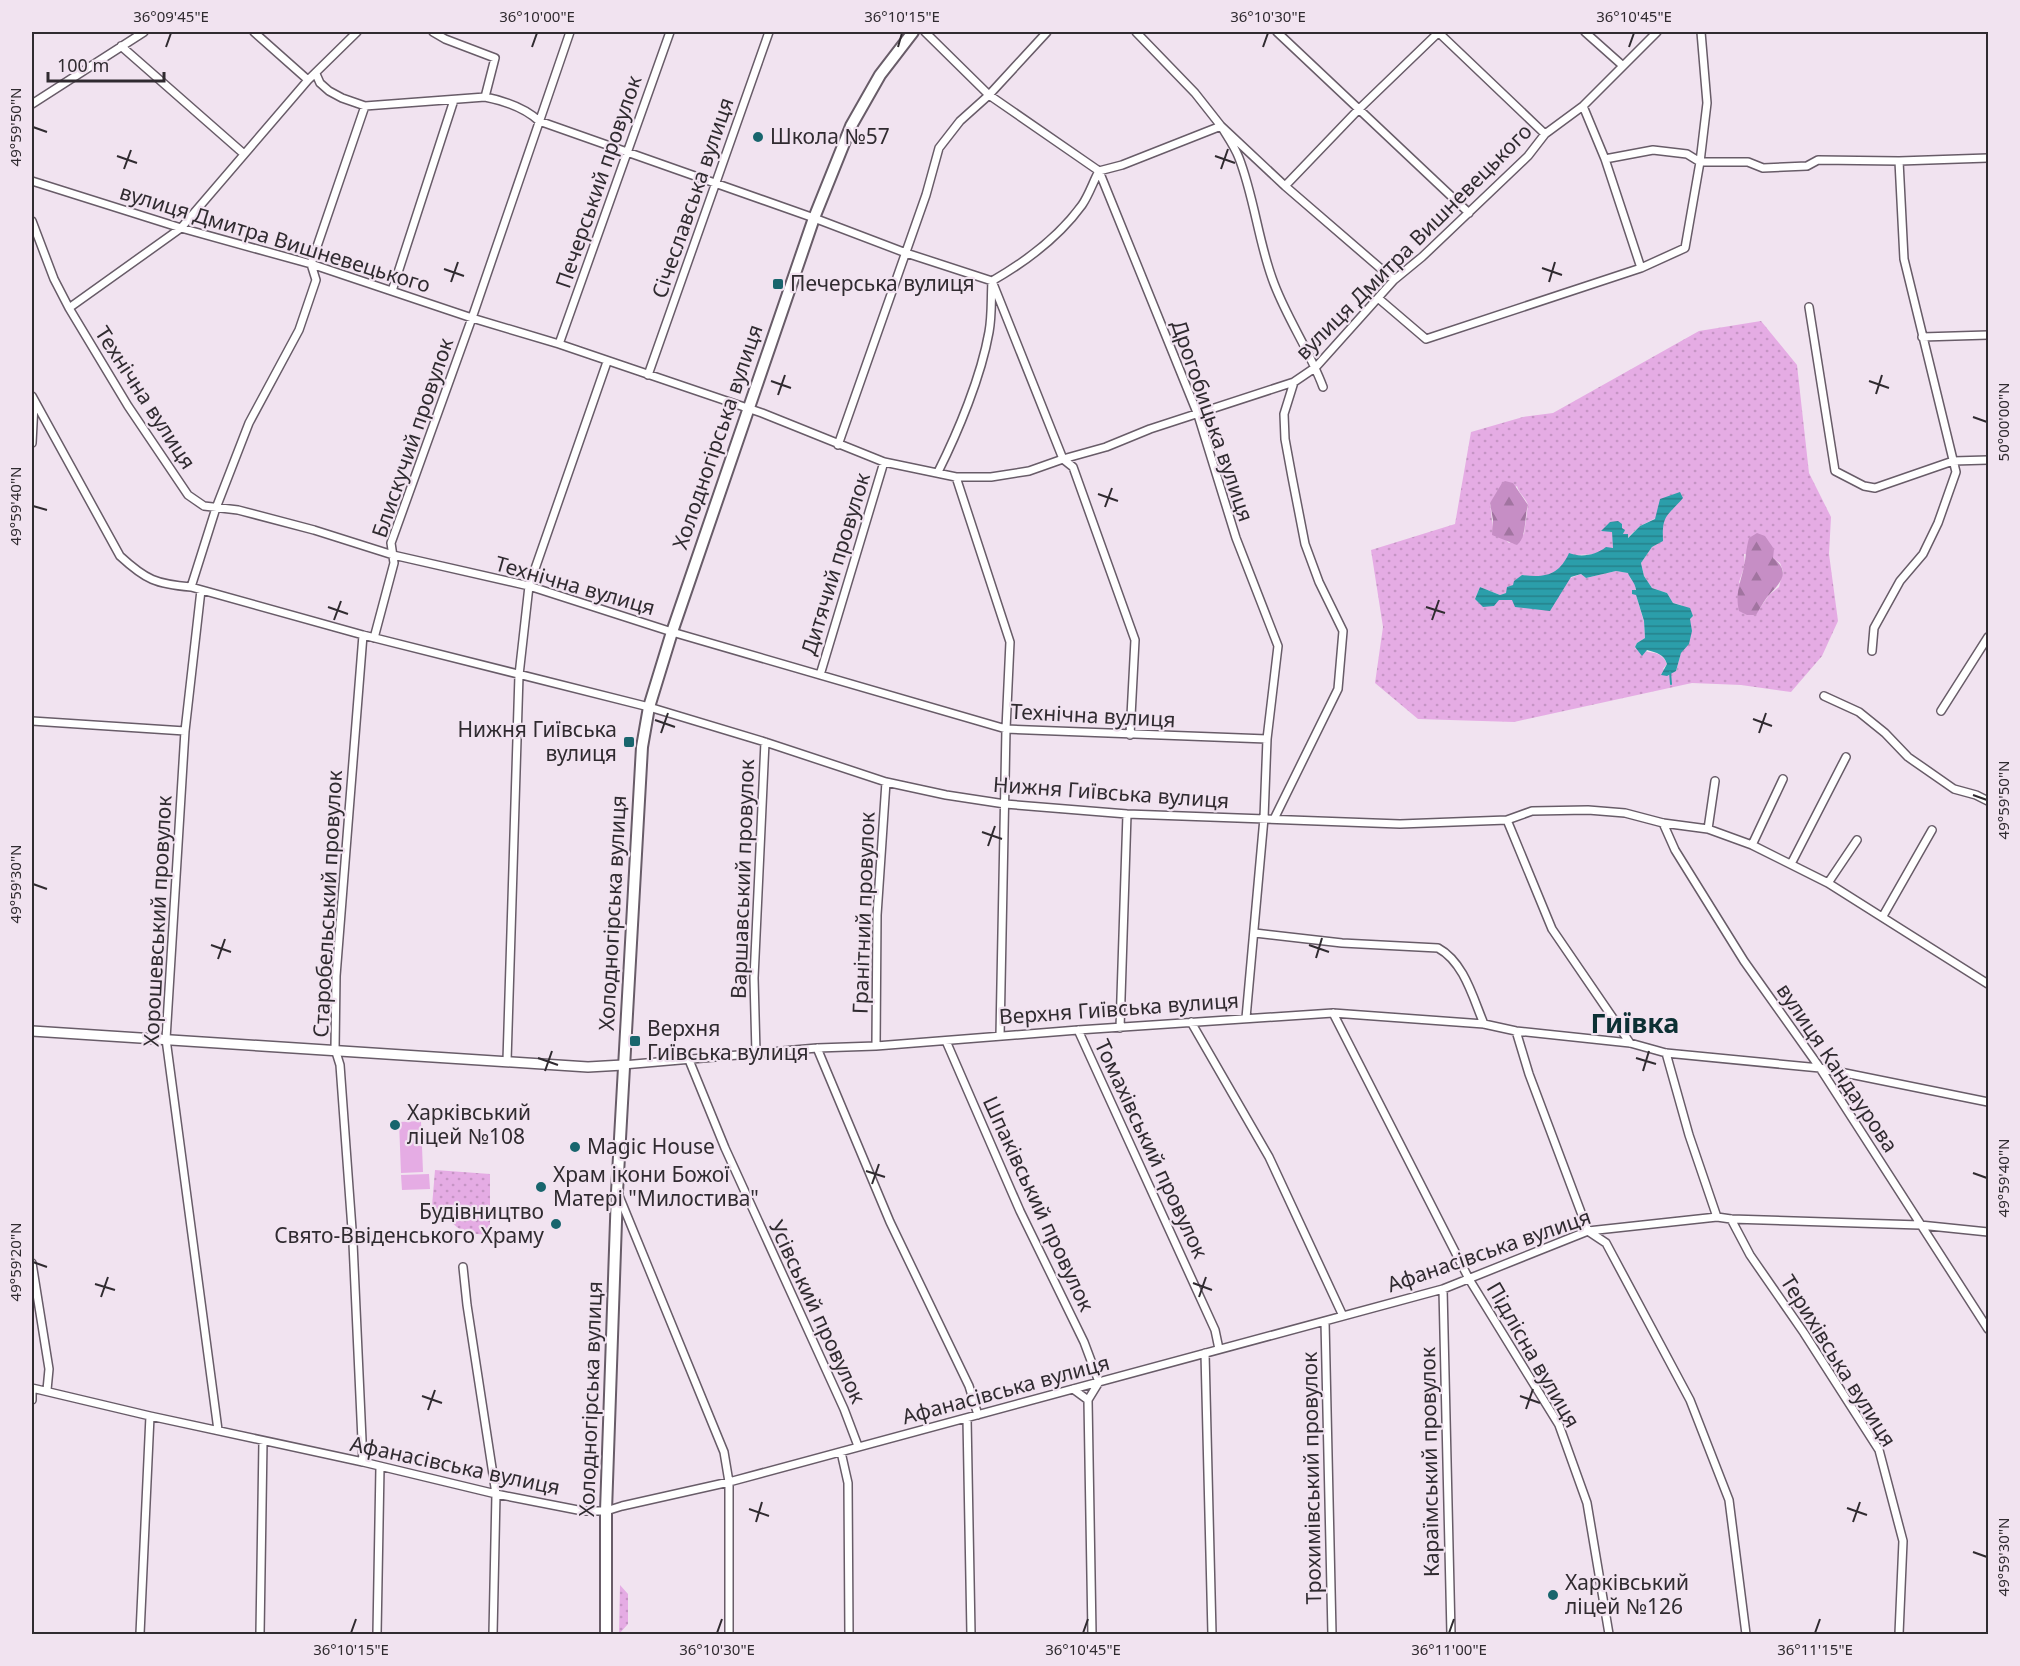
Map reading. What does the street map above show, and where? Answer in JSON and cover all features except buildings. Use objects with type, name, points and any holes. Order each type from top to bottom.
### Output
[{"type":"main road","name":"Холодногірська вулиця","points":[[606,1635],[606,1511],[617,1192],[642,747],[649,707],[672,632],[814,218],[851,126],[880,75],[913,32]]},
{"type":"street","points":[[32,104],[144,32]]},
{"type":"street","points":[[254,32],[308,80]]},
{"type":"street","points":[[69,308],[181,228],[308,80],[357,32]]},
{"type":"street","points":[[433,32],[445,39],[495,58],[485,97]]},
{"type":"street","name":"Блискучий провулок","points":[[374,638],[394,563],[391,543],[472,318],[570,32]]},
{"type":"street","name":"Печерський провулок","points":[[559,344],[670,32]]},
{"type":"street","name":"Січеславська вулиця","points":[[648,375],[769,32]]},
{"type":"street","points":[[925,32],[989,95],[1099,171],[1122,165],[1221,126]]},
{"type":"street","points":[[838,445],[926,195],[939,148],[960,121],[989,95],[1047,32]]},
{"type":"street","points":[[1136,32],[1195,93],[1221,126],[1238,155],[1272,280],[1287,315],[1316,367],[1323,387]]},
{"type":"street","points":[[1277,32],[1468,213]]},
{"type":"street","points":[[1285,186],[1358,110],[1439,32],[1545,134]]},
{"type":"street","points":[[1585,32],[1622,65]]},
{"type":"street","name":"вулиця Дмитра Вишневецького","points":[[32,181],[181,228],[311,264],[472,318],[559,344],[748,409],[884,462],[956,477],[992,477],[1029,471],[1106,447],[1150,429],[1198,415],[1294,381],[1316,367],[1394,280],[1422,258],[1528,156],[1545,134],[1583,106],[1657,32]]},
{"type":"street","points":[[1378,298],[1426,339],[1641,268],[1685,248],[1700,162],[1707,104],[1701,32]]},
{"type":"street","points":[[121,46],[244,154]]},
{"type":"street","points":[[316,74],[320,83],[329,91],[365,106],[485,97],[516,105],[539,121],[992,282],[1063,459],[1072,467],[1135,640],[1130,735]]},
{"type":"street","points":[[392,291],[454,100]]},
{"type":"street","points":[[316,280],[311,264],[365,106]]},
{"type":"street","points":[[1583,106],[1605,159],[1641,268]]},
{"type":"street","points":[[1221,126],[1285,186],[1394,280]]},
{"type":"street","points":[[1605,159],[1653,150],[1687,154],[1700,162],[1748,162],[1763,168],[1807,166],[1818,160],[1899,161],[1989,158]]},
{"type":"street","points":[[1872,651],[1874,628],[1900,581],[1923,554],[1938,523],[1956,472],[1904,259],[1899,161]]},
{"type":"street","points":[[992,282],[1033,256],[1053,239],[1083,204],[1099,171]]},
{"type":"street","name":"Дрогобицька вулиця","points":[[1099,171],[1198,415],[1236,538],[1278,646],[1268,739],[1255,933],[1246,1018]]},
{"type":"street","name":"Технічна вулиця","points":[[32,221],[54,279],[69,308],[128,406],[188,495],[204,506],[238,510],[314,530],[393,555],[529,586],[672,632],[1006,729],[1268,739]]},
{"type":"street","points":[[191,587],[216,508],[249,423],[299,330],[316,280],[330,270]]},
{"type":"street","points":[[938,472],[949,450],[983,356],[991,318],[992,282]]},
{"type":"street","points":[[1809,307],[1835,471],[1864,486],[1875,488],[1953,461],[1989,460]]},
{"type":"street","points":[[1922,337],[1989,335]]},
{"type":"street","points":[[507,1061],[519,675],[529,586],[607,362]]},
{"type":"street","points":[[1274,819],[1338,689],[1343,631],[1319,582],[1305,544],[1285,439],[1284,414],[1294,381]]},
{"type":"street","points":[[32,443],[33,399]]},
{"type":"street","name":"Нижня Гиївська вулиця","points":[[33,399],[120,556],[140,575],[168,585],[191,587],[374,638],[649,707],[886,782],[946,795],[1005,804],[1127,814],[1400,824],[1507,820],[1532,811],[1579,810],[1625,813],[1663,823],[1708,829],[1752,845],[1828,883],[1989,984]]},
{"type":"street","name":"Дитячий провулок","points":[[820,675],[884,462]]},
{"type":"street","points":[[956,477],[1010,642],[1000,1036]]},
{"type":"street","name":"Хорошевський провулок","points":[[201,590],[185,731],[166,1039],[218,1431]]},
{"type":"street","name":"Старобельський провулок","points":[[363,635],[336,976],[335,1049],[340,1065],[353,1243],[363,1462]]},
{"type":"street","points":[[1941,711],[1989,637]]},
{"type":"street","points":[[1824,696],[1859,712],[1885,733],[1908,757],[1954,789],[1989,801]]},
{"type":"street","points":[[32,721],[185,731]]},
{"type":"street","name":"Варшавський провулок","points":[[756,1053],[754,978],[765,742]]},
{"type":"street","points":[[1791,864],[1846,757]]},
{"type":"street","points":[[1752,845],[1783,780]]},
{"type":"street","points":[[1708,829],[1715,781]]},
{"type":"street","name":"Гранітний провулок","points":[[876,1046],[876,915],[886,782]]},
{"type":"street","points":[[1120,1028],[1127,814]]},
{"type":"street","points":[[1507,820],[1552,929],[1630,1043]]},
{"type":"street","name":"вулиця Кандаурова","points":[[1663,823],[1675,850],[1744,961],[1820,1068],[1989,1329]]},
{"type":"street","points":[[1883,916],[1932,830]]},
{"type":"street","points":[[1828,883],[1857,840]]},
{"type":"street","points":[[1255,933],[1342,943],[1438,948],[1457,963],[1484,1024]]},
{"type":"street","name":"Верхня Гиївська вулиця","points":[[32,1031],[588,1067],[817,1048],[876,1046],[1333,1013],[1484,1024],[1515,1031],[1630,1043],[1665,1053],[1820,1068],[1989,1102]]},
{"type":"street","name":"Підлісна вулиця","points":[[1333,1013],[1469,1279],[1559,1425],[1587,1503],[1609,1635]]},
{"type":"street","points":[[1191,1022],[1269,1157],[1342,1316]]},
{"type":"street","name":"Томахівський провулок","points":[[1078,1030],[1215,1330],[1219,1349]]},
{"type":"street","points":[[1515,1031],[1588,1231],[1606,1243],[1694,1411],[1729,1500],[1746,1635]]},
{"type":"street","name":"Шпаківський провулок","points":[[946,1041],[1020,1211],[1084,1342],[1099,1382]]},
{"type":"street","points":[[817,1048],[890,1222],[969,1386],[978,1415]]},
{"type":"street","points":[[1665,1053],[1689,1136],[1717,1217]]},
{"type":"street","name":"Усівський провулок","points":[[689,1060],[725,1148],[844,1409],[858,1446]]},
{"type":"street","points":[[617,1192],[724,1452],[729,1482],[729,1635]]},
{"type":"street","name":"Афанасівська вулиця","points":[[32,1388],[496,1494],[583,1511],[606,1511],[729,1482],[1443,1289],[1588,1231],[1717,1217],[1920,1225],[1989,1232]]},
{"type":"street","name":"Терихівська вулиця","points":[[1731,1219],[1750,1256],[1804,1333],[1879,1450],[1903,1541],[1899,1635]]},
{"type":"street","points":[[32,1263],[49,1369],[46,1390]]},
{"type":"street","points":[[463,1267],[496,1494],[494,1635]]},
{"type":"street","name":"Караїмський провулок","points":[[1443,1289],[1451,1635]]},
{"type":"street","name":"Трохимівський провулок","points":[[1325,1321],[1332,1635]]},
{"type":"street","points":[[1205,1353],[1212,1635]]},
{"type":"street","points":[[1092,1635],[1088,1400],[1099,1382]]},
{"type":"street","points":[[32,1388],[32,1400]]},
{"type":"street","points":[[1072,1389],[1088,1400]]},
{"type":"street","points":[[140,1635],[150,1416]]},
{"type":"street","points":[[967,1418],[971,1635]]},
{"type":"street","points":[[260,1635],[263,1441]]},
{"type":"street","points":[[841,1452],[848,1483],[849,1635]]},
{"type":"street","points":[[377,1635],[380,1467]]},
{"type":"shaded area","points":[[1761,321],[1797,365],[1809,473],[1831,517],[1829,554],[1838,621],[1822,656],[1791,692],[1741,685],[1692,683],[1514,722],[1418,719],[1375,683],[1383,627],[1371,550],[1455,524],[1471,432],[1523,417],[1553,413],[1699,331]],"holes":[[[1517,486],[1528,505],[1524,534],[1509,543],[1493,529],[1490,503]],[[1672,510],[1664,520],[1662,541],[1652,547],[1641,563],[1644,576],[1652,588],[1667,593],[1673,603],[1681,605],[1693,616],[1690,619],[1676,671],[1670,673],[1663,669],[1667,664],[1661,656],[1635,648],[1637,643],[1645,638],[1644,622],[1635,583],[1629,573],[1616,571],[1586,578],[1581,574],[1512,600],[1475,599],[1480,587],[1500,595],[1506,593],[1522,575],[1532,577],[1552,575],[1574,555],[1597,554],[1606,548],[1614,548],[1612,532],[1607,532],[1624,530],[1623,534],[1627,538],[1640,526]],[[1744,554],[1773,558],[1780,563],[1783,571],[1779,587],[1769,595],[1755,615],[1739,582],[1745,565]]]},
{"type":"shaded area","points":[[421,1121],[423,1172],[401,1173],[399,1122]]},
{"type":"shaded area","points":[[435,1170],[490,1174],[490,1235],[464,1233],[432,1206]]},
{"type":"shaded area","points":[[429,1174],[430,1189],[402,1190],[401,1175]]},
{"type":"shaded area","points":[[620,1585],[628,1594],[628,1624],[619,1634]]},
{"type":"green space","points":[[1505,481],[1513,483],[1528,505],[1524,532],[1517,545],[1492,535],[1493,520],[1490,503]]},
{"type":"green space","points":[[1757,533],[1765,536],[1774,549],[1773,558],[1783,572],[1780,581],[1765,599],[1756,615],[1747,615],[1739,611],[1738,594],[1749,538]]},
{"type":"water","points":[[1680,492],[1683,498],[1669,513],[1663,526],[1663,541],[1652,547],[1641,563],[1644,576],[1652,588],[1667,593],[1673,603],[1690,608],[1693,616],[1690,619],[1692,631],[1689,644],[1681,653],[1676,671],[1667,676],[1661,675],[1667,664],[1662,656],[1647,650],[1642,656],[1635,647],[1645,638],[1644,621],[1636,595],[1632,594],[1632,590],[1636,590],[1635,585],[1628,573],[1616,571],[1586,578],[1581,574],[1571,577],[1550,611],[1515,607],[1512,600],[1499,600],[1494,606],[1483,607],[1475,599],[1480,587],[1500,595],[1506,593],[1507,587],[1513,585],[1514,581],[1522,575],[1538,576],[1551,573],[1561,566],[1569,553],[1588,555],[1606,547],[1613,548],[1612,532],[1601,531],[1610,522],[1618,521],[1622,524],[1625,530],[1623,534],[1628,534],[1628,538],[1640,526],[1655,519],[1660,499]]},
{"type":"waterway","points":[[1670,672],[1671,684]]},
{"type":"place","name":"Школа №57","points":[[758,137]]},
{"type":"place","name":"Печерська вулиця","points":[[778,284]]},
{"type":"place","name":"Нижня Гиївська вулиця","points":[[629,742]]},
{"type":"place","name":"Верхня Гиївська вулиця","points":[[635,1041]]},
{"type":"place","name":"Харківський ліцей №108","points":[[395,1125]]},
{"type":"place","name":"Magic House","points":[[575,1147]]},
{"type":"place","name":"Храм ікони Божої Матері \"Милостива\"","points":[[541,1187]]},
{"type":"place","name":"Будівництво Свято-Ввіденського Храму","points":[[556,1224]]},
{"type":"place","name":"Харківський ліцей №126","points":[[1553,1595]]},
{"type":"district","name":"Гиївка","points":[[1635,1024]]}]
